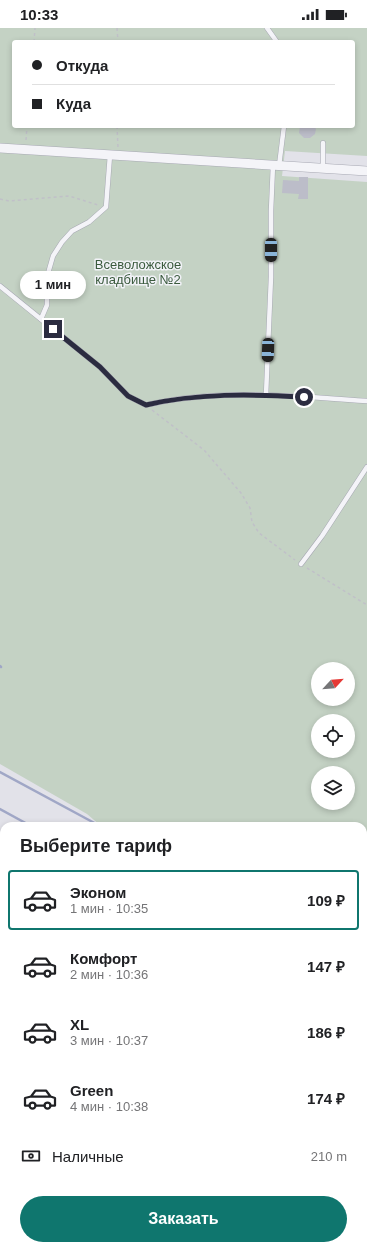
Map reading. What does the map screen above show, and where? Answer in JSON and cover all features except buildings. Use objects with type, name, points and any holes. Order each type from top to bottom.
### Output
[{"type":"street","points":[[0,148],[367,171]]},
{"type":"lane","points":[[267,28],[276,40]]},
{"type":"lane","points":[[266,395],[271,277],[271,211],[276,165],[284,128]]},
{"type":"lane","points":[[323,143],[323,168]]},
{"type":"lane","points":[[41,319],[46,305],[47,277],[54,256],[62,242],[72,231],[89,222],[106,207],[114,155]]},
{"type":"lane","points":[[0,286],[100,367],[128,396],[146,405],[171,399],[213,396],[266,395],[367,401]]},
{"type":"lane","points":[[300,564],[322,536],[367,467]]},
{"type":"path","points":[[34,40],[35,28]]},
{"type":"path","points":[[117,28],[118,40]]},
{"type":"path","points":[[25,150],[27,128]]},
{"type":"path","points":[[114,155],[117,128]]},
{"type":"path","points":[[0,200],[9,201],[69,196],[106,207]]},
{"type":"path","points":[[146,405],[204,450],[241,493],[250,508],[252,522],[259,533],[300,564],[367,605]]},
{"type":"green space","name":"Всеволожское кладбище №2","points":[[0,28],[367,28],[367,156],[285,151],[282,176],[367,182],[367,822],[96,822],[87,814],[0,764]]},
{"type":"waterway","points":[[0,772],[93,822]]},
{"type":"waterway","points":[[0,809],[24,822]]},
{"type":"route","points":[[53,329],[100,367],[128,396],[146,405],[171,399],[213,396],[266,395],[304,397]]}]
